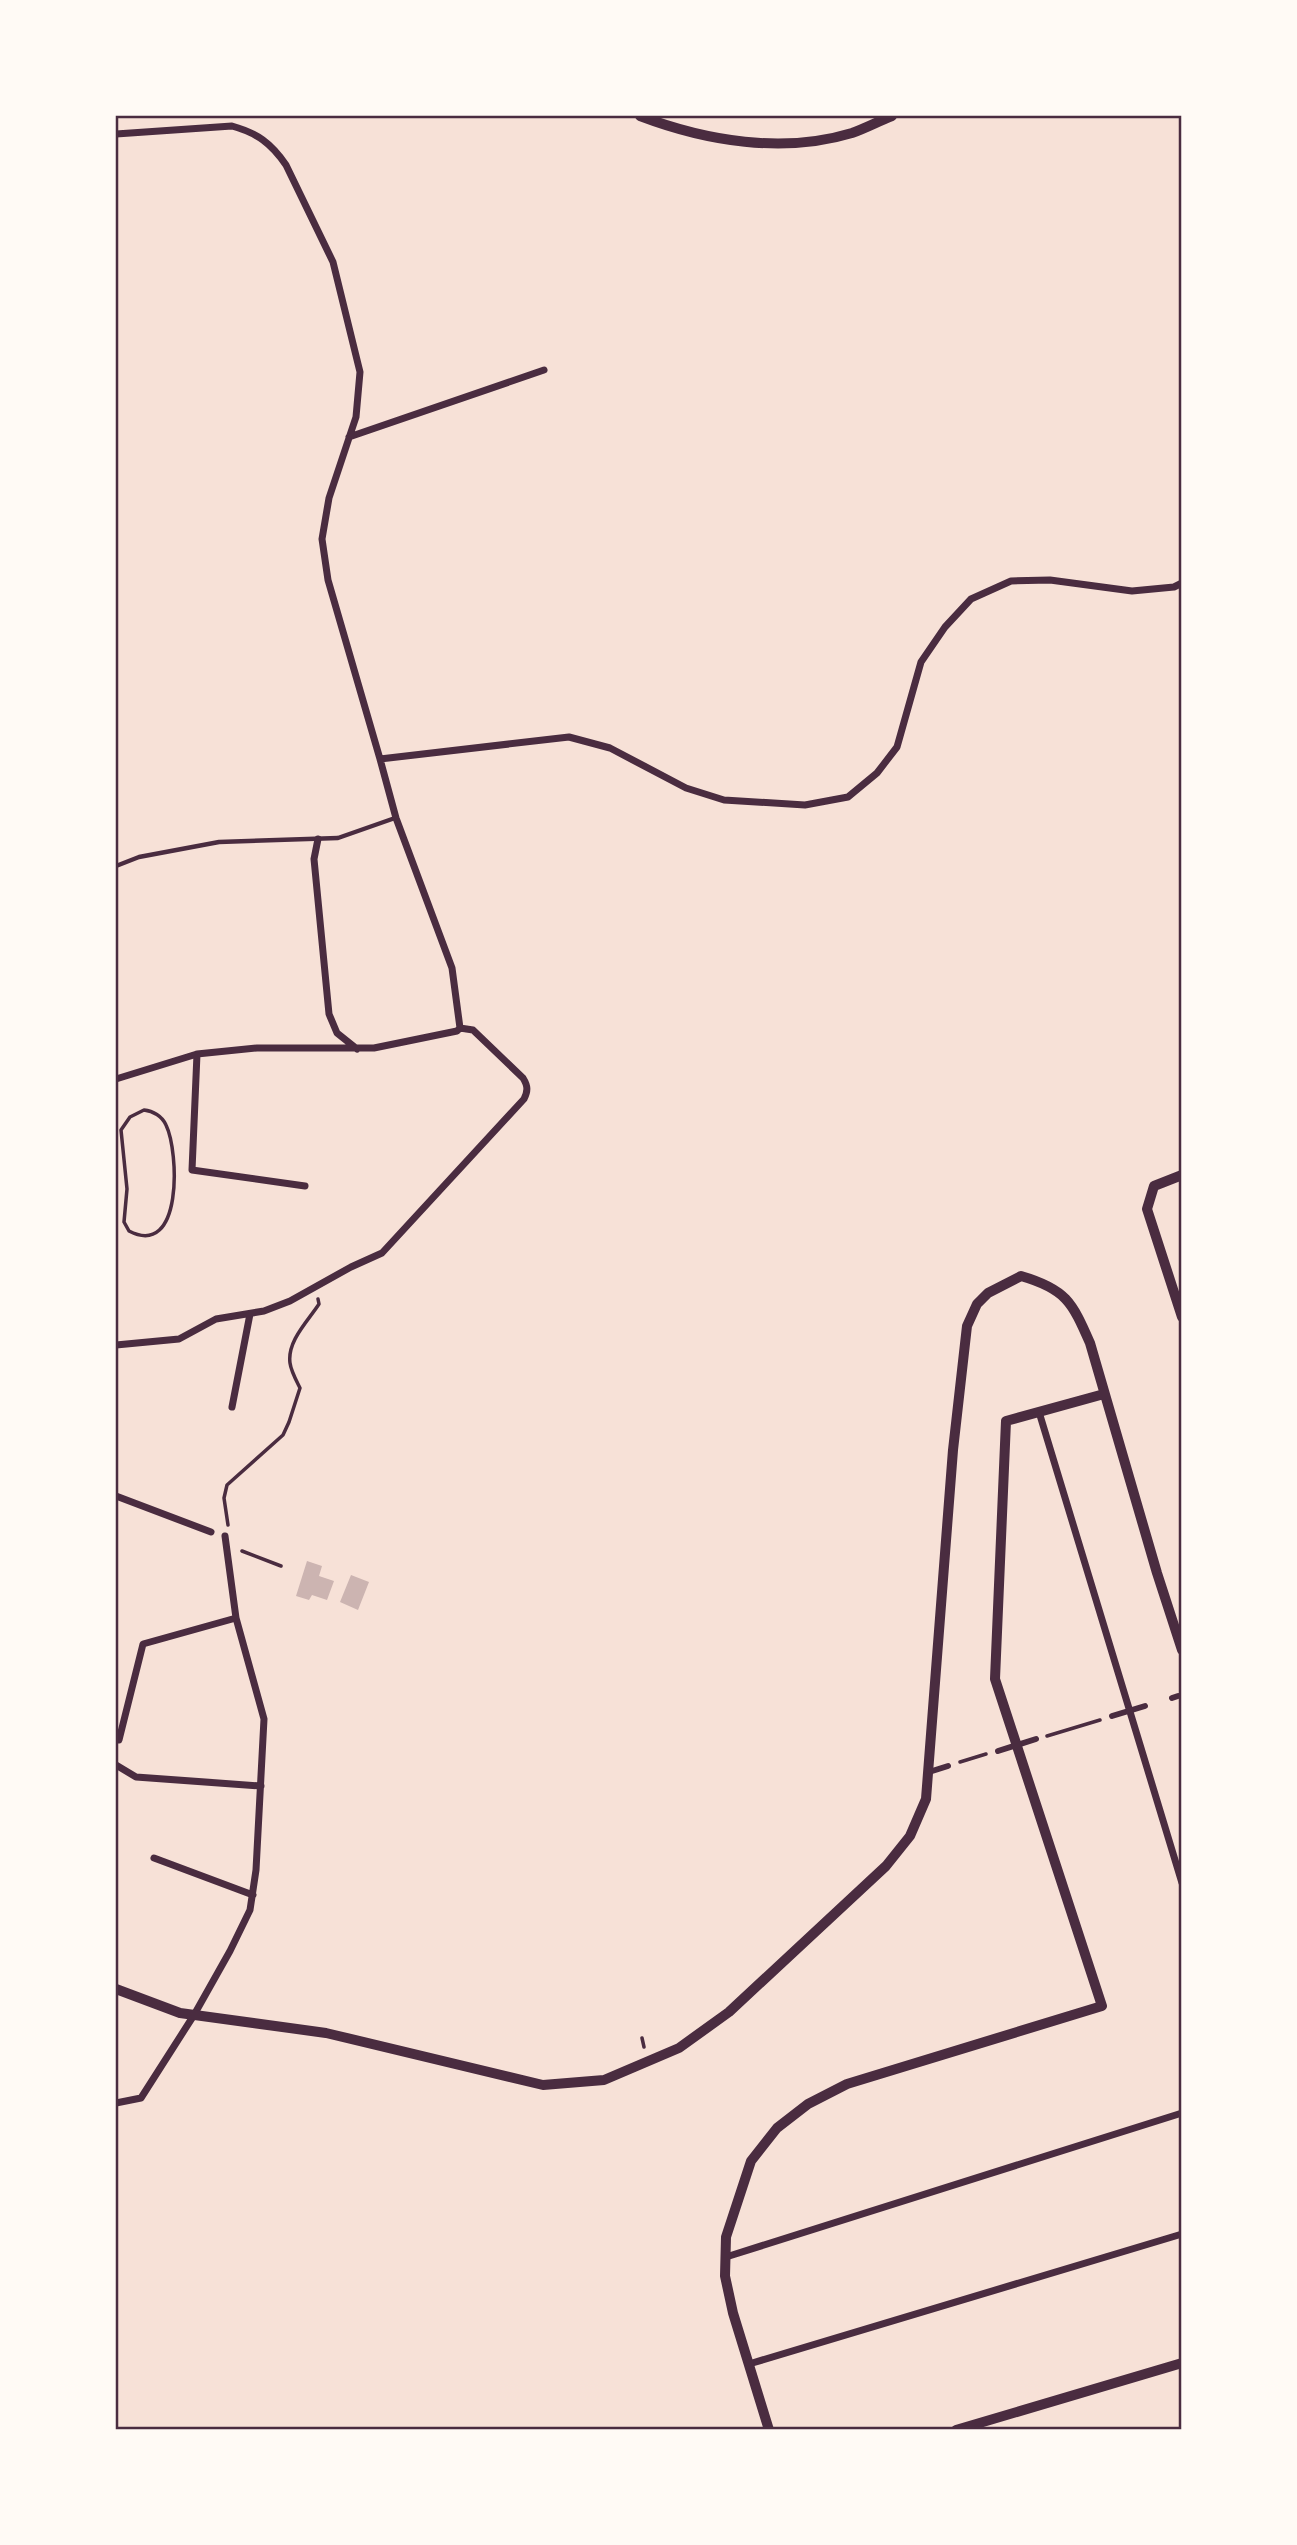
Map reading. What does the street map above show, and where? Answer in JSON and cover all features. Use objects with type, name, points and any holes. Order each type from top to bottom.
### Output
[{"type":"street","points":[[640,116],[720,139],[773,143],[814,140],[853,133],[892,116]]},
{"type":"street","points":[[116,134],[232,125],[264,138],[276,150],[328,251],[341,286],[360,378],[356,417],[324,518],[323,560],[396,818],[452,968],[460,1028]]},
{"type":"street","points":[[349,437],[544,370]]},
{"type":"street","points":[[380,759],[569,737],[610,748],[686,788],[724,800],[806,806],[848,797],[877,773],[897,747],[922,662],[945,627],[971,599],[1011,581],[1051,580],[1132,591],[1174,587],[1181,583]]},
{"type":"street","points":[[317,839],[314,859],[329,1014],[337,1033],[358,1049]]},
{"type":"street","points":[[116,1079],[197,1054],[257,1048],[374,1048],[455,1032],[460,1028],[473,1030],[527,1085],[524,1099],[382,1253],[277,1307],[216,1319],[179,1339],[116,1345]]},
{"type":"street","points":[[197,1054],[192,1170],[305,1186]]},
{"type":"street","points":[[1181,1175],[1154,1186],[1147,1209],[1181,1317]]},
{"type":"street","points":[[116,1989],[180,2013],[326,2032],[543,2085],[604,2080],[679,2048],[729,2012],[886,1866],[910,1836],[926,1799],[953,1450],[967,1326],[977,1304],[988,1293],[1021,1276],[1060,1292],[1076,1309],[1090,1343],[1181,1650]]},
{"type":"street","points":[[232,1408],[250,1314]]},
{"type":"street","points":[[769,2430],[725,2276],[726,2237],[751,2161],[777,2128],[808,2104],[847,2084],[1102,2006],[995,1679],[1006,1421],[1104,1394]]},
{"type":"street","points":[[1039,1412],[1181,1883]]},
{"type":"street","points":[[116,1496],[211,1532]]},
{"type":"street","points":[[116,2103],[141,2098],[194,2015],[230,1951],[250,1910],[253,1895],[264,1719],[236,1618],[225,1536]]},
{"type":"street","points":[[119,1740],[144,1644],[236,1618]]},
{"type":"street","points":[[1112,1716],[1145,1706]]},
{"type":"street","points":[[998,1751],[1036,1739]]},
{"type":"street","points":[[116,1765],[136,1777],[261,1786]]},
{"type":"street","points":[[929,1772],[948,1766]]},
{"type":"street","points":[[154,1858],[253,1895]]},
{"type":"street","points":[[726,2257],[1181,2113]]},
{"type":"street","points":[[749,2364],[1181,2234]]},
{"type":"street","points":[[956,2430],[1181,2363]]},
{"type":"lane","points":[[116,866],[139,857],[219,842],[338,838],[396,818]]},
{"type":"path","points":[[144,1110],[152,1111],[163,1120],[172,1142],[173,1196],[167,1222],[150,1236],[136,1235],[128,1231],[124,1222],[127,1189],[121,1139],[125,1121],[144,1110]]},
{"type":"path","points":[[225,1536],[228,1522],[224,1498],[228,1485],[283,1435],[289,1422],[300,1388],[290,1365],[290,1355],[293,1342],[319,1304],[314,1287]]},
{"type":"path","points":[[243,1551],[281,1566]]},
{"type":"path","points":[[1036,1739],[1112,1716]]},
{"type":"path","points":[[948,1766],[998,1751]]},
{"type":"building","points":[[307,1561],[322,1566],[319,1576],[334,1581],[327,1600],[312,1595],[309,1600],[296,1596]]},
{"type":"building","points":[[351,1575],[369,1582],[358,1610],[340,1602]]}]
